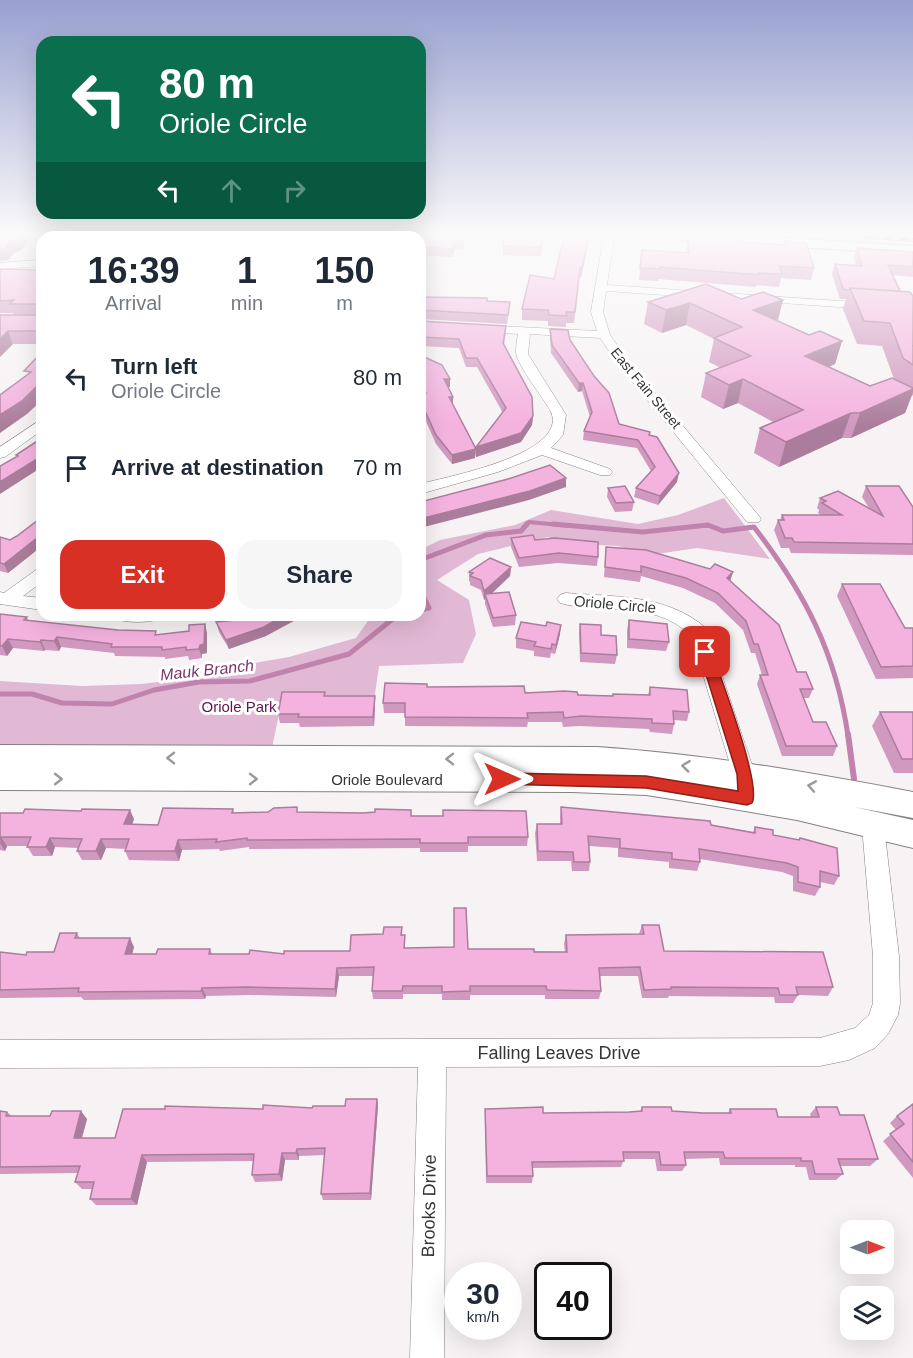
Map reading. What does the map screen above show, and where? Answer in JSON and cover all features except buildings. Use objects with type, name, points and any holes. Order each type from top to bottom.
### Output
[{"type":"street","name":"East Fain Street","points":[[600,299],[597,312],[604,334],[625,365],[753,519]]},
{"type":"street","points":[[770,299],[913,309]]},
{"type":"street","points":[[466,327],[604,334]]},
{"type":"street","points":[[426,487],[494,469],[541,450],[556,435],[559,415],[522,354],[524,331]]},
{"type":"street","points":[[0,454],[36,427]]},
{"type":"street","points":[[541,450],[605,472]]},
{"type":"street","points":[[3,598],[36,578]]},
{"type":"street","points":[[3,598],[36,603]]},
{"type":"street","name":"Oriole Circle","points":[[566,599],[663,608],[688,620],[699,632],[746,786]]},
{"type":"street","name":"Oriole Boulevard","points":[[0,757],[597,759],[686,765],[746,786],[872,812],[913,834]]},
{"type":"street","name":"Oriole Boulevard","points":[[0,778],[572,779],[746,786]]},
{"type":"street","name":"Oriole Boulevard","points":[[872,812],[913,805]]},
{"type":"street","name":"Falling Leaves Drive","points":[[0,1054],[819,1052],[854,1046],[873,1032],[886,1013],[887,985],[872,812]]},
{"type":"street","name":"Brooks Drive","points":[[426,1358],[432,1054]]},
{"type":"green space","name":"Oriole Park","points":[[724,498],[770,559],[697,548],[650,555],[618,546],[563,543],[548,537],[478,554],[437,580],[469,600],[476,634],[463,663],[379,666],[374,701],[282,699],[272,748],[0,747],[0,681],[82,686],[141,684],[192,678],[226,668],[289,657],[356,638],[368,621],[426,621],[426,547],[440,540],[515,525],[551,510],[638,524],[678,515]]},
{"type":"waterway","name":"Mauk Branch","points":[[526,526],[529,522],[570,526]]},
{"type":"waterway","name":"Mauk Branch","points":[[426,558],[486,535],[521,531],[527,524]]},
{"type":"waterway","points":[[553,524],[643,532],[708,525],[723,531],[754,527],[789,576],[816,625],[835,678],[848,736]]},
{"type":"waterway","name":"Mauk Branch","points":[[702,526],[709,526]]},
{"type":"waterway","name":"Mauk Branch","points":[[426,602],[429,608],[426,609]]},
{"type":"waterway","name":"Mauk Branch","points":[[0,694],[32,694],[62,703],[112,704],[154,690],[199,682],[250,681],[349,654],[390,621]]},
{"type":"waterway","points":[[848,734],[854,779]]},
{"type":"route","points":[[502,779],[646,782],[747,799],[744,774],[705,652]]}]
